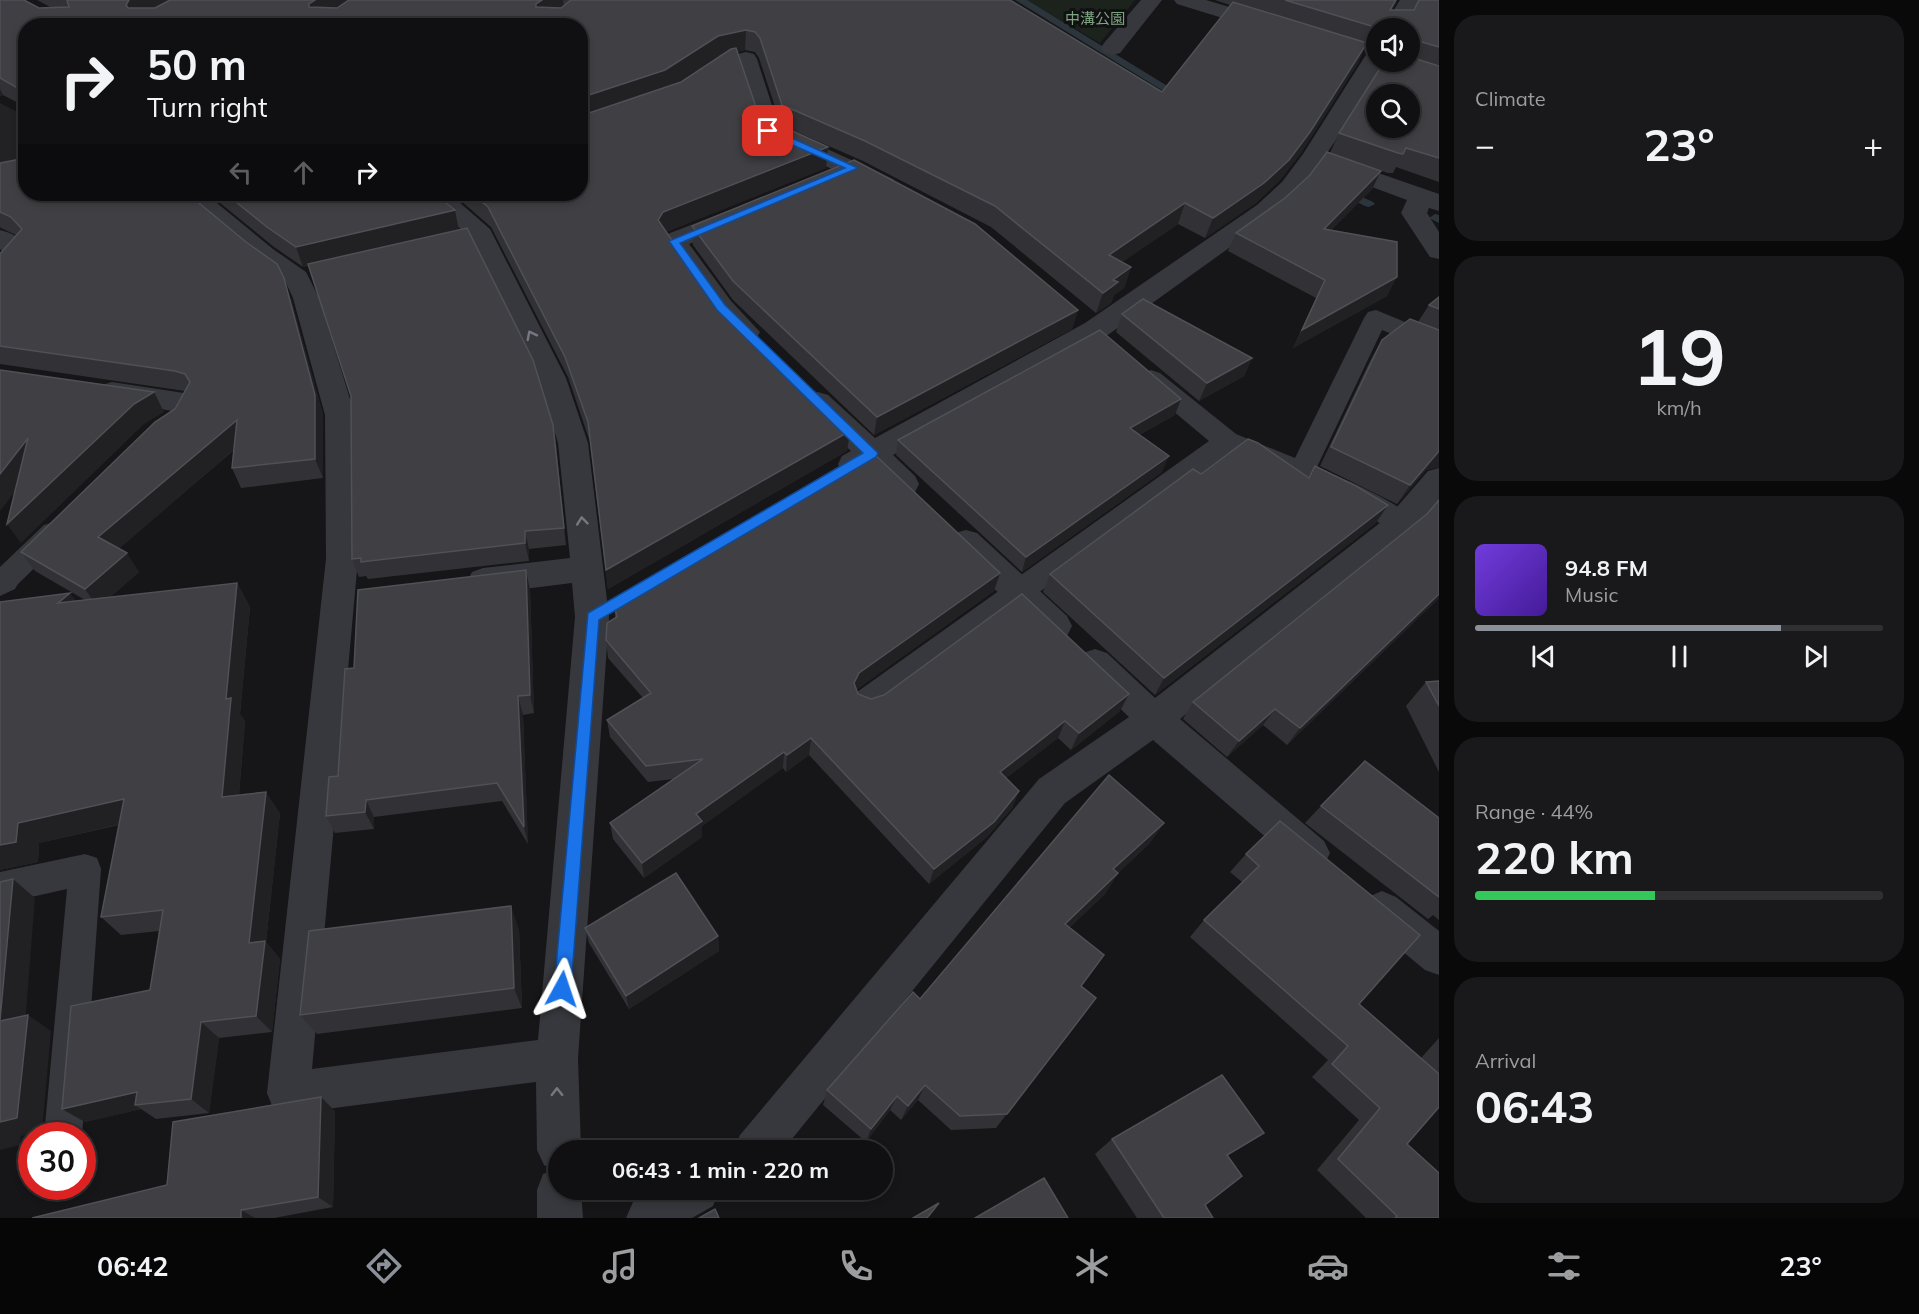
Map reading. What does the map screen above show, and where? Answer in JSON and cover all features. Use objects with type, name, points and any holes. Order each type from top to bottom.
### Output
[{"type":"street","points":[[1112,48],[1152,0]]},
{"type":"street","points":[[1184,0],[1266,15],[1283,30]]},
{"type":"street","points":[[1399,18],[1410,0]]},
{"type":"street","points":[[736,61],[768,131],[853,168],[903,194]]},
{"type":"street","points":[[830,478],[871,453],[1104,338],[1266,210],[1291,187],[1368,72]]},
{"type":"street","points":[[1313,157],[1430,200]]},
{"type":"street","points":[[811,186],[853,168]]},
{"type":"street","points":[[1430,200],[1414,213],[1439,251]]},
{"type":"street","points":[[199,201],[264,255],[308,275],[306,298],[340,415],[342,559],[288,1094],[557,1058]]},
{"type":"street","points":[[446,201],[460,214],[470,238],[552,378],[573,443],[587,569],[603,611],[557,1058],[559,1140]]},
{"type":"street","points":[[759,207],[674,241],[721,308],[763,348]]},
{"type":"street","points":[[0,238],[18,249],[0,269]]},
{"type":"street","points":[[796,380],[923,502]]},
{"type":"street","points":[[81,388],[184,403]]},
{"type":"street","points":[[763,1140],[1052,791],[1154,719],[1305,602],[1401,523],[1439,479]]},
{"type":"street","points":[[949,526],[1154,719],[1347,882],[1439,956]]},
{"type":"street","points":[[457,584],[587,569]]},
{"type":"street","points":[[338,598],[373,594]]},
{"type":"street","points":[[559,1200],[560,1218]]},
{"type":"street","points":[[649,1218],[680,1200]]},
{"type":"lane","points":[[1302,471],[1376,318],[1439,345]]},
{"type":"lane","points":[[1104,338],[1227,441],[1302,471],[1369,503],[1401,523]]},
{"type":"lane","points":[[165,427],[175,421],[184,403]]},
{"type":"lane","points":[[868,701],[1227,441]]},
{"type":"lane","points":[[1,580],[69,517]]},
{"type":"lane","points":[[0,888],[85,869],[64,1122]]},
{"type":"shaded area","points":[[0,103],[18,112],[19,201],[0,221]]},
{"type":"green space","name":"中溝公園","points":[[1026,0],[1135,0],[1100,43]]},
{"type":"building","points":[[0,0],[24,0],[39,8],[69,7],[67,0],[129,0],[126,5],[128,8],[155,8],[170,0],[315,0],[309,4],[309,7],[337,8],[349,0],[542,0],[536,4],[536,7],[561,8],[571,0],[1010,0],[1162,92],[1233,2],[1366,43],[1310,132],[1289,160],[1264,183],[1213,218],[1185,203],[1109,255],[1131,267],[1113,280],[1118,282],[1103,293],[995,206],[865,141],[782,105],[760,38],[755,32],[746,30],[718,36],[665,70],[588,95],[588,18],[18,18],[18,88],[0,78]]},
{"type":"building","points":[[1285,0],[1396,0],[1390,10],[1414,10],[1419,0],[1439,0],[1439,47],[1420,41],[1420,18],[1366,18],[1366,24]]},
{"type":"building","points":[[736,48],[759,116],[828,147],[663,212],[658,220],[709,294],[850,431],[606,570],[588,422],[565,357],[488,207],[481,201],[588,201],[588,113],[681,82]]},
{"type":"building","points":[[1420,60],[1439,66],[1439,158],[1406,148],[1403,154],[1398,153],[1339,133],[1366,90],[1366,138],[1420,138],[1420,84],[1370,84],[1378,72],[1420,72]]},
{"type":"building","points":[[1327,152],[1381,171],[1324,229],[1397,242],[1397,277],[1302,330],[1325,280],[1236,233],[1285,198],[1310,175]]},
{"type":"building","points":[[18,160],[18,201],[196,201],[277,264],[284,278],[315,395],[315,459],[232,468],[237,420],[98,537],[127,553],[85,589],[21,552],[155,422],[175,409],[190,382],[185,374],[175,371],[0,346],[0,254],[22,229],[11,217],[0,212],[0,163]]},
{"type":"building","points":[[854,160],[975,224],[1078,310],[877,417],[733,281],[692,226]]},
{"type":"building","points":[[235,201],[444,201],[455,210],[296,247]]},
{"type":"building","points":[[467,228],[533,360],[553,425],[564,528],[525,531],[525,543],[361,562],[361,558],[352,559],[351,396],[308,264]]},
{"type":"building","points":[[1439,297],[1439,309],[1429,305]]},
{"type":"building","points":[[1143,299],[1252,358],[1207,383],[1122,314]]},
{"type":"building","points":[[1410,319],[1439,330],[1439,451],[1410,485],[1331,447],[1382,340]]},
{"type":"building","points":[[1100,330],[1181,399],[1130,428],[1169,456],[1026,557],[898,440]]},
{"type":"building","points":[[0,370],[154,392],[134,404],[7,524],[28,438],[0,474]]},
{"type":"building","points":[[1248,439],[1258,443],[1309,478],[1315,466],[1388,505],[1164,678],[1050,574],[1193,469],[1201,474]]},
{"type":"building","points":[[872,452],[1000,573],[859,673],[854,683],[858,694],[871,699],[884,695],[1022,594],[1129,694],[1079,733],[1065,721],[1000,772],[1019,791],[994,822],[934,869],[811,738],[787,755],[784,752],[696,814],[702,821],[642,863],[610,823],[703,759],[646,766],[607,720],[651,693],[606,640],[607,623],[617,617],[614,604]]},
{"type":"building","points":[[1439,500],[1439,594],[1300,728],[1275,709],[1239,741],[1193,702],[1427,514]]},
{"type":"building","points":[[526,570],[530,695],[518,696],[524,827],[497,783],[366,800],[365,812],[326,816],[329,777],[338,776],[345,669],[354,668],[358,590]]},
{"type":"building","points":[[237,583],[226,699],[231,698],[222,797],[266,792],[249,943],[265,941],[256,1016],[201,1022],[191,1099],[135,1105],[137,1092],[62,1109],[71,1006],[150,990],[163,910],[101,917],[124,799],[18,823],[16,842],[0,845],[0,602],[70,593],[58,603]]},
{"type":"building","points":[[1439,681],[1439,706],[1426,682]]},
{"type":"building","points":[[1365,761],[1439,818],[1439,897],[1321,806]]},
{"type":"building","points":[[1109,775],[1164,823],[1113,869],[1118,873],[1065,924],[1104,955],[1081,986],[1096,998],[1007,1114],[960,1116],[925,1085],[908,1106],[897,1096],[871,1129],[827,1090],[913,992],[920,999]]},
{"type":"building","points":[[1280,821],[1420,935],[1359,1004],[1439,1074],[1439,1107],[1407,1144],[1439,1173],[1439,1218],[1395,1218],[1397,1216],[1338,1159],[1380,1108],[1332,1064],[1348,1046],[1204,920],[1259,866],[1246,854]]},
{"type":"building","points":[[676,873],[718,936],[626,996],[585,928]]},
{"type":"building","points":[[13,879],[0,1020],[0,882]]},
{"type":"building","points":[[511,906],[514,988],[300,1015],[309,931]]},
{"type":"building","points":[[28,1015],[17,1118],[0,1122],[0,1021]]},
{"type":"building","points":[[1222,1075],[1264,1133],[1227,1155],[1242,1176],[1205,1205],[1213,1218],[1164,1218],[1112,1139]]},
{"type":"building","points":[[321,1097],[318,1197],[241,1210],[241,1218],[32,1218],[167,1185],[173,1122]]},
{"type":"building","points":[[1044,1178],[1068,1218],[975,1218]]},
{"type":"building","points":[[939,1203],[927,1218],[913,1218]]},
{"type":"building","points":[[715,1209],[719,1218],[699,1218]]},
{"type":"waterway","points":[[1020,0],[1182,98]]},
{"type":"waterway","points":[[1345,192],[1369,204]]},
{"type":"waterway","points":[[1435,218],[1439,219]]},
{"type":"route","points":[[562,989],[592,617],[871,453],[721,308],[674,241],[853,168],[768,131]]}]
